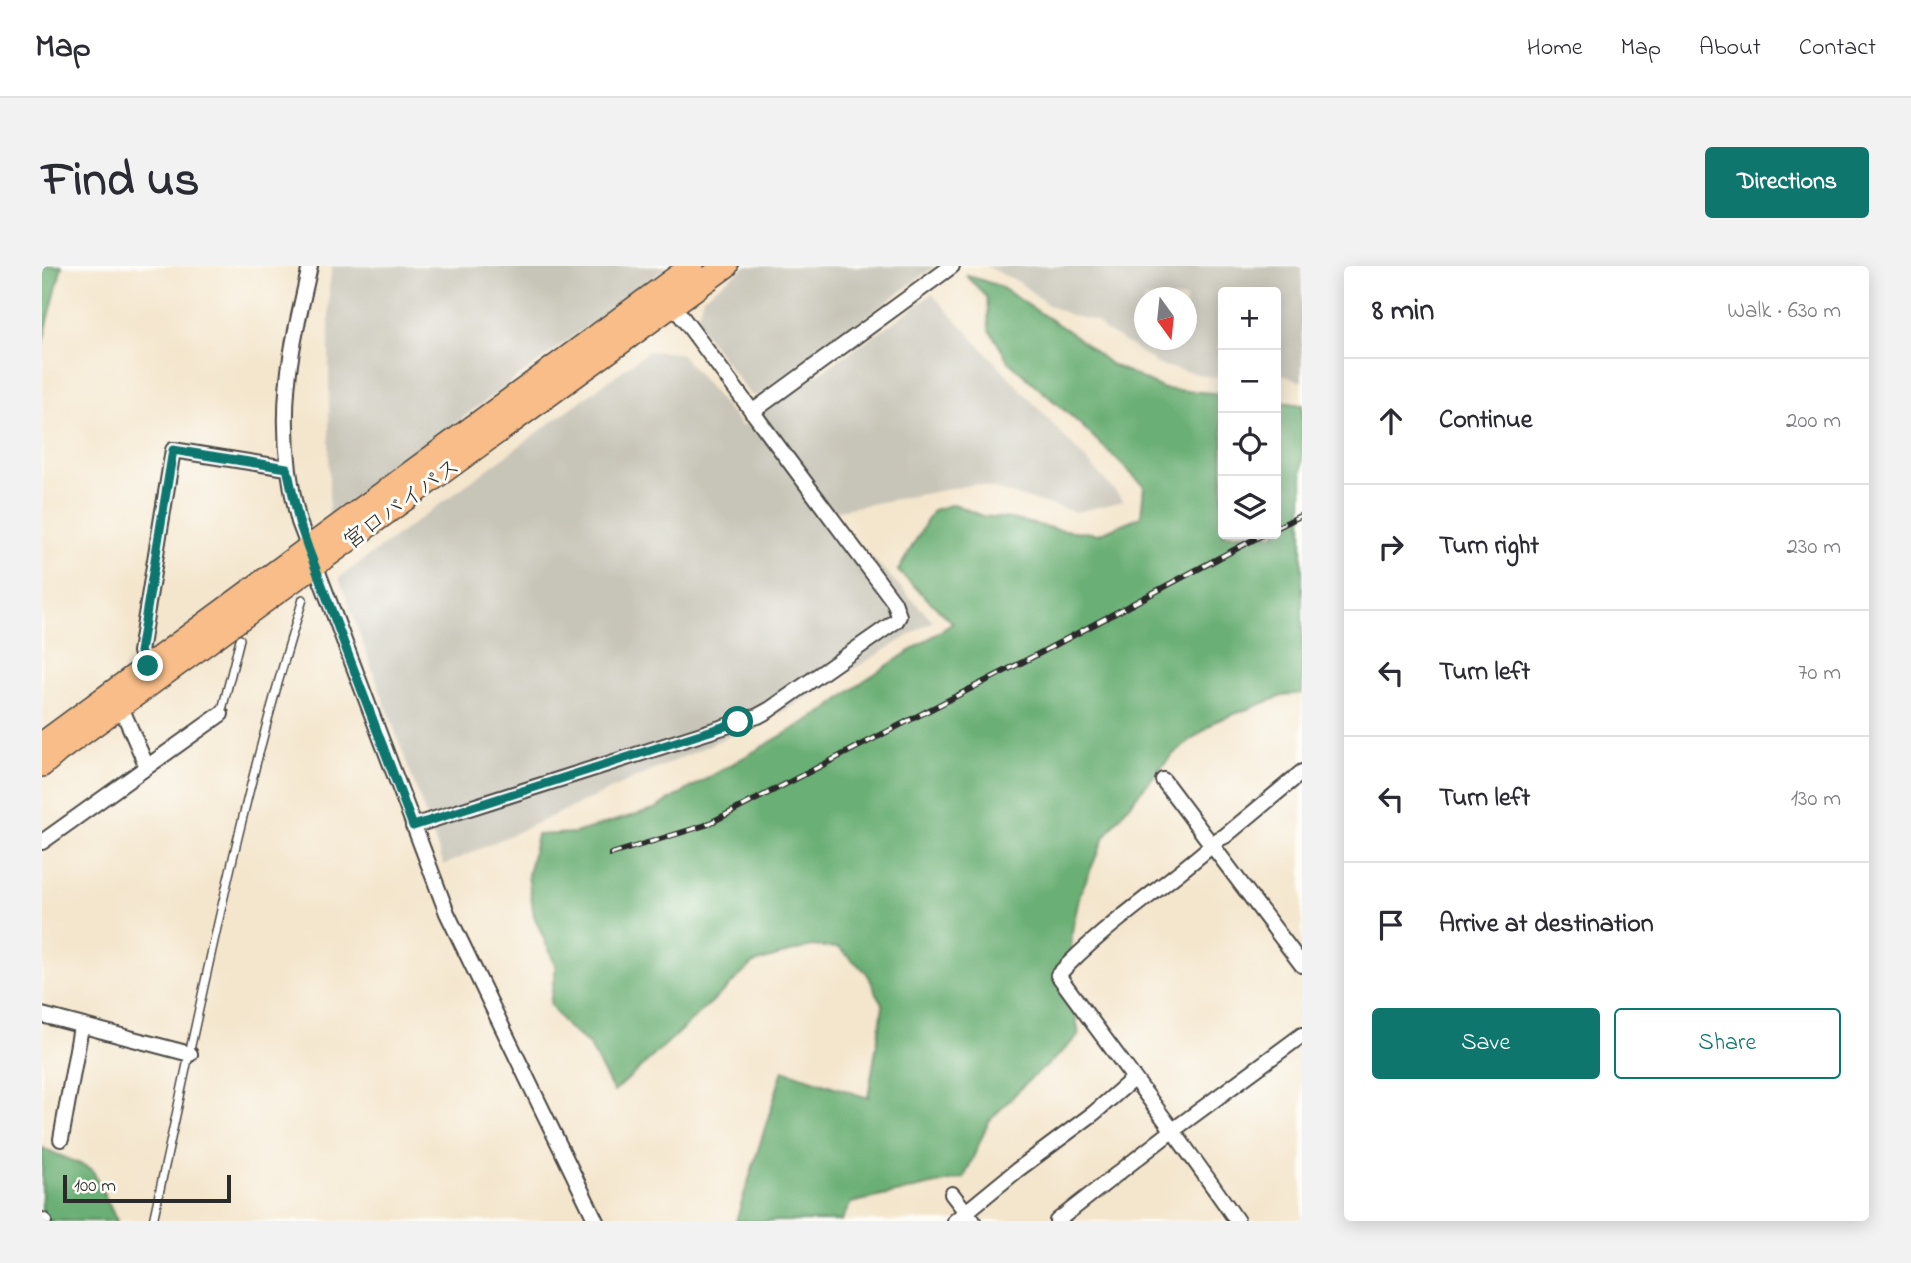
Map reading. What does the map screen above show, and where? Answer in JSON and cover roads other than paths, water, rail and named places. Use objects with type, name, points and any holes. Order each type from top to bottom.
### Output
[{"type":"highway","name":"宮口バイパス","points":[[42,765],[692,266]]},
{"type":"highway","name":"宮口バイパス","points":[[42,744],[148,666],[311,557],[726,266]]},
{"type":"street","points":[[310,266],[292,351],[285,420],[287,468],[299,522],[447,913],[596,1221]]},
{"type":"street","points":[[752,412],[952,266]]},
{"type":"street","points":[[413,826],[758,716],[896,621],[899,615],[894,602],[673,305]]},
{"type":"street","points":[[148,666],[140,652],[173,450],[287,468]]},
{"type":"street","points":[[121,706],[147,767]]},
{"type":"street","points":[[42,842],[221,713]]},
{"type":"street","points":[[1237,1221],[1058,975],[1084,948],[1302,772]]},
{"type":"street","points":[[1163,780],[1302,965]]},
{"type":"street","points":[[42,1015],[190,1054]]},
{"type":"street","points":[[61,1139],[81,1027]]},
{"type":"street","points":[[1057,1221],[1172,1131],[1302,1035]]},
{"type":"street","points":[[951,1194],[964,1218],[1017,1171],[1094,1113],[1133,1079]]},
{"type":"lane","points":[[153,1221],[232,862],[303,599]]},
{"type":"lane","points":[[221,713],[240,639]]},
{"type":"railway","points":[[1281,526],[1302,515]]},
{"type":"railway","points":[[611,854],[706,825],[1255,539]]}]
